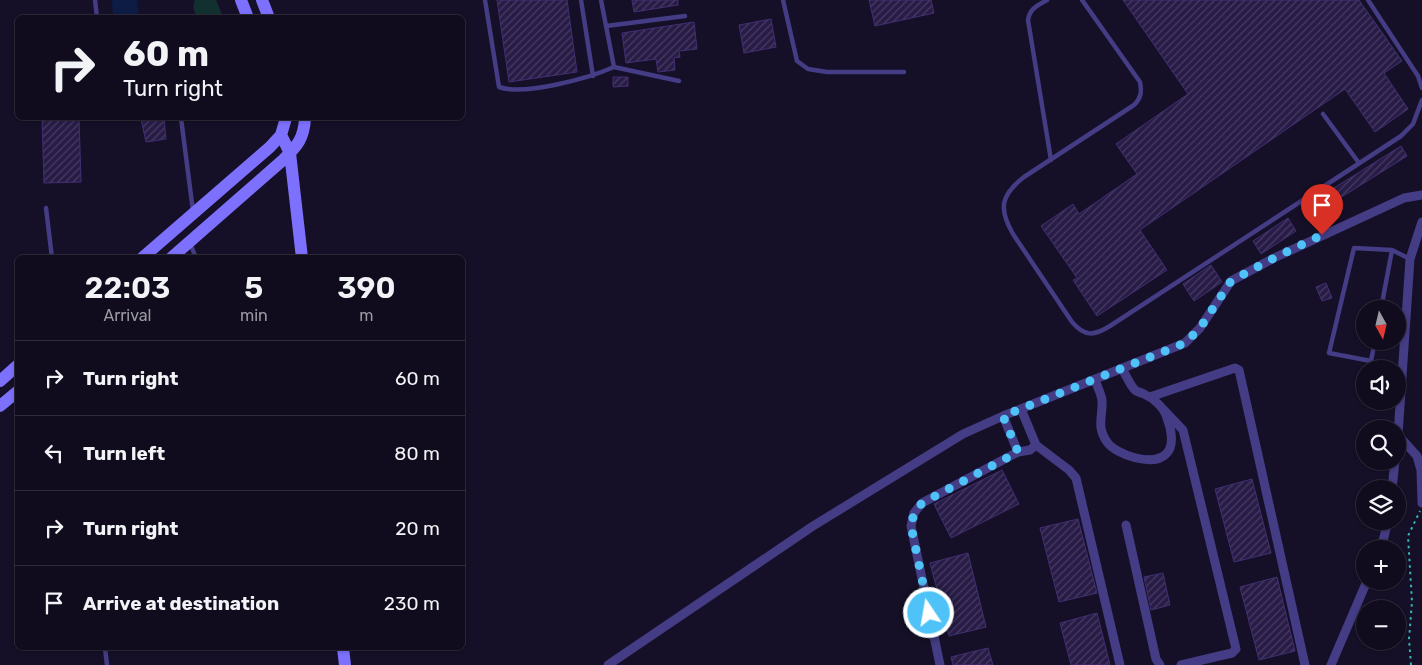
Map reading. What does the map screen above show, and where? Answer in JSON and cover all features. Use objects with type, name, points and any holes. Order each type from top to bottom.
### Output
[{"type":"main road","points":[[241,0],[247,15]]},
{"type":"main road","points":[[262,0],[268,15]]},
{"type":"main road","points":[[145,255],[281,135],[285,120]]},
{"type":"main road","points":[[174,255],[298,145],[305,120]]},
{"type":"main road","points":[[281,135],[290,153],[302,255]]},
{"type":"main road","points":[[0,381],[15,368]]},
{"type":"main road","points":[[0,406],[15,394]]},
{"type":"main road","points":[[343,650],[345,665]]},
{"type":"street","points":[[608,665],[813,526],[963,434],[1021,408],[1185,343],[1200,328],[1231,281],[1274,258],[1404,198],[1422,195]]},
{"type":"street","points":[[1399,420],[1410,259],[1422,222]]},
{"type":"street","points":[[1150,398],[1235,368],[1239,370],[1305,665]]},
{"type":"street","points":[[1122,369],[1135,391],[1150,398],[1184,430],[1236,648],[1232,653],[1181,665]]},
{"type":"street","points":[[1095,380],[1102,401],[1100,421],[1104,434],[1112,447],[1122,454],[1136,459],[1161,457],[1166,454],[1170,447],[1169,426],[1162,408]]},
{"type":"street","points":[[1021,408],[1036,446],[1069,470],[1076,478],[1120,665]]},
{"type":"street","points":[[1003,416],[1018,452]]},
{"type":"street","points":[[1406,444],[1417,456],[1421,470],[1422,503]]},
{"type":"street","points":[[940,665],[911,526],[914,513],[922,503],[1018,452],[1023,452],[1036,446]]},
{"type":"street","points":[[1126,525],[1156,658],[1160,665]]},
{"type":"street","points":[[1331,665],[1363,590]]},
{"type":"lane","points":[[95,0],[97,15]]},
{"type":"lane","points":[[485,0],[499,87],[508,90],[538,87],[593,76],[614,67],[679,81]]},
{"type":"lane","points":[[581,0],[593,76]]},
{"type":"lane","points":[[601,0],[614,67]]},
{"type":"lane","points":[[783,0],[797,61],[808,69],[827,72],[904,72]]},
{"type":"lane","points":[[1047,0],[1032,8],[1028,20],[1051,160]]},
{"type":"lane","points":[[1082,0],[1140,82],[1142,91],[1139,100],[1024,177],[1009,189],[1004,203],[1007,223],[1072,322],[1084,333],[1101,332],[1401,136],[1413,124],[1422,100]]},
{"type":"lane","points":[[1368,0],[1418,76],[1422,88]]},
{"type":"lane","points":[[606,26],[686,16]]},
{"type":"lane","points":[[1323,114],[1359,163]]},
{"type":"lane","points":[[181,120],[193,213]]},
{"type":"lane","points":[[46,208],[52,255]]},
{"type":"lane","points":[[189,242],[195,255]]},
{"type":"lane","points":[[1374,350],[1372,361],[1330,353],[1354,248],[1392,250],[1410,259]]},
{"type":"lane","points":[[1383,300],[1392,250]]},
{"type":"lane","points":[[105,650],[107,665]]},
{"type":"path","points":[[1411,665],[1409,639],[1412,602],[1408,536],[1422,507]]},
{"type":"green space","points":[[195,0],[216,0],[222,15],[196,15]]},
{"type":"water","points":[[112,0],[137,0],[139,15],[113,15]]},
{"type":"building","points":[[497,0],[567,0],[577,72],[509,82]]},
{"type":"building","points":[[632,0],[678,0],[678,5],[634,12]]},
{"type":"building","points":[[869,0],[931,0],[934,13],[875,26]]},
{"type":"building","points":[[1123,0],[1359,0],[1402,61],[1384,73],[1408,109],[1375,132],[1345,89],[1140,230],[1167,270],[1097,316],[1073,280],[1077,278],[1041,226],[1073,204],[1079,214],[1137,174],[1116,144],[1188,94]]},
{"type":"building","points":[[771,19],[776,47],[744,53],[739,25]]},
{"type":"building","points":[[694,22],[697,49],[679,51],[680,57],[674,58],[675,70],[658,72],[656,59],[626,63],[622,33]]},
{"type":"building","points":[[613,77],[628,77],[628,86],[613,87]]},
{"type":"building","points":[[42,120],[79,120],[81,182],[44,183]]},
{"type":"building","points":[[141,120],[164,120],[166,139],[146,142]]},
{"type":"building","points":[[1401,146],[1407,156],[1340,198],[1334,188]]},
{"type":"building","points":[[1288,218],[1296,231],[1261,254],[1253,241]]},
{"type":"building","points":[[1211,265],[1222,282],[1194,301],[1183,284]]},
{"type":"building","points":[[1326,283],[1332,298],[1322,301],[1316,287]]},
{"type":"building","points":[[1002,470],[1019,504],[951,538],[934,504]]},
{"type":"building","points":[[1252,479],[1271,553],[1234,562],[1215,489]]},
{"type":"building","points":[[1078,519],[1097,593],[1059,602],[1040,528]]},
{"type":"building","points":[[968,553],[986,627],[949,636],[930,563]]},
{"type":"building","points":[[1163,573],[1170,605],[1151,610],[1144,577]]},
{"type":"building","points":[[1277,577],[1295,651],[1259,660],[1240,587]]},
{"type":"building","points":[[1097,613],[1110,665],[1071,665],[1060,623]]},
{"type":"building","points":[[988,648],[993,665],[953,665],[951,657]]},
{"type":"route","points":[[929,613],[911,519],[917,507],[922,503],[1018,452],[1003,416],[1185,343],[1200,328],[1231,281],[1322,235]]}]
